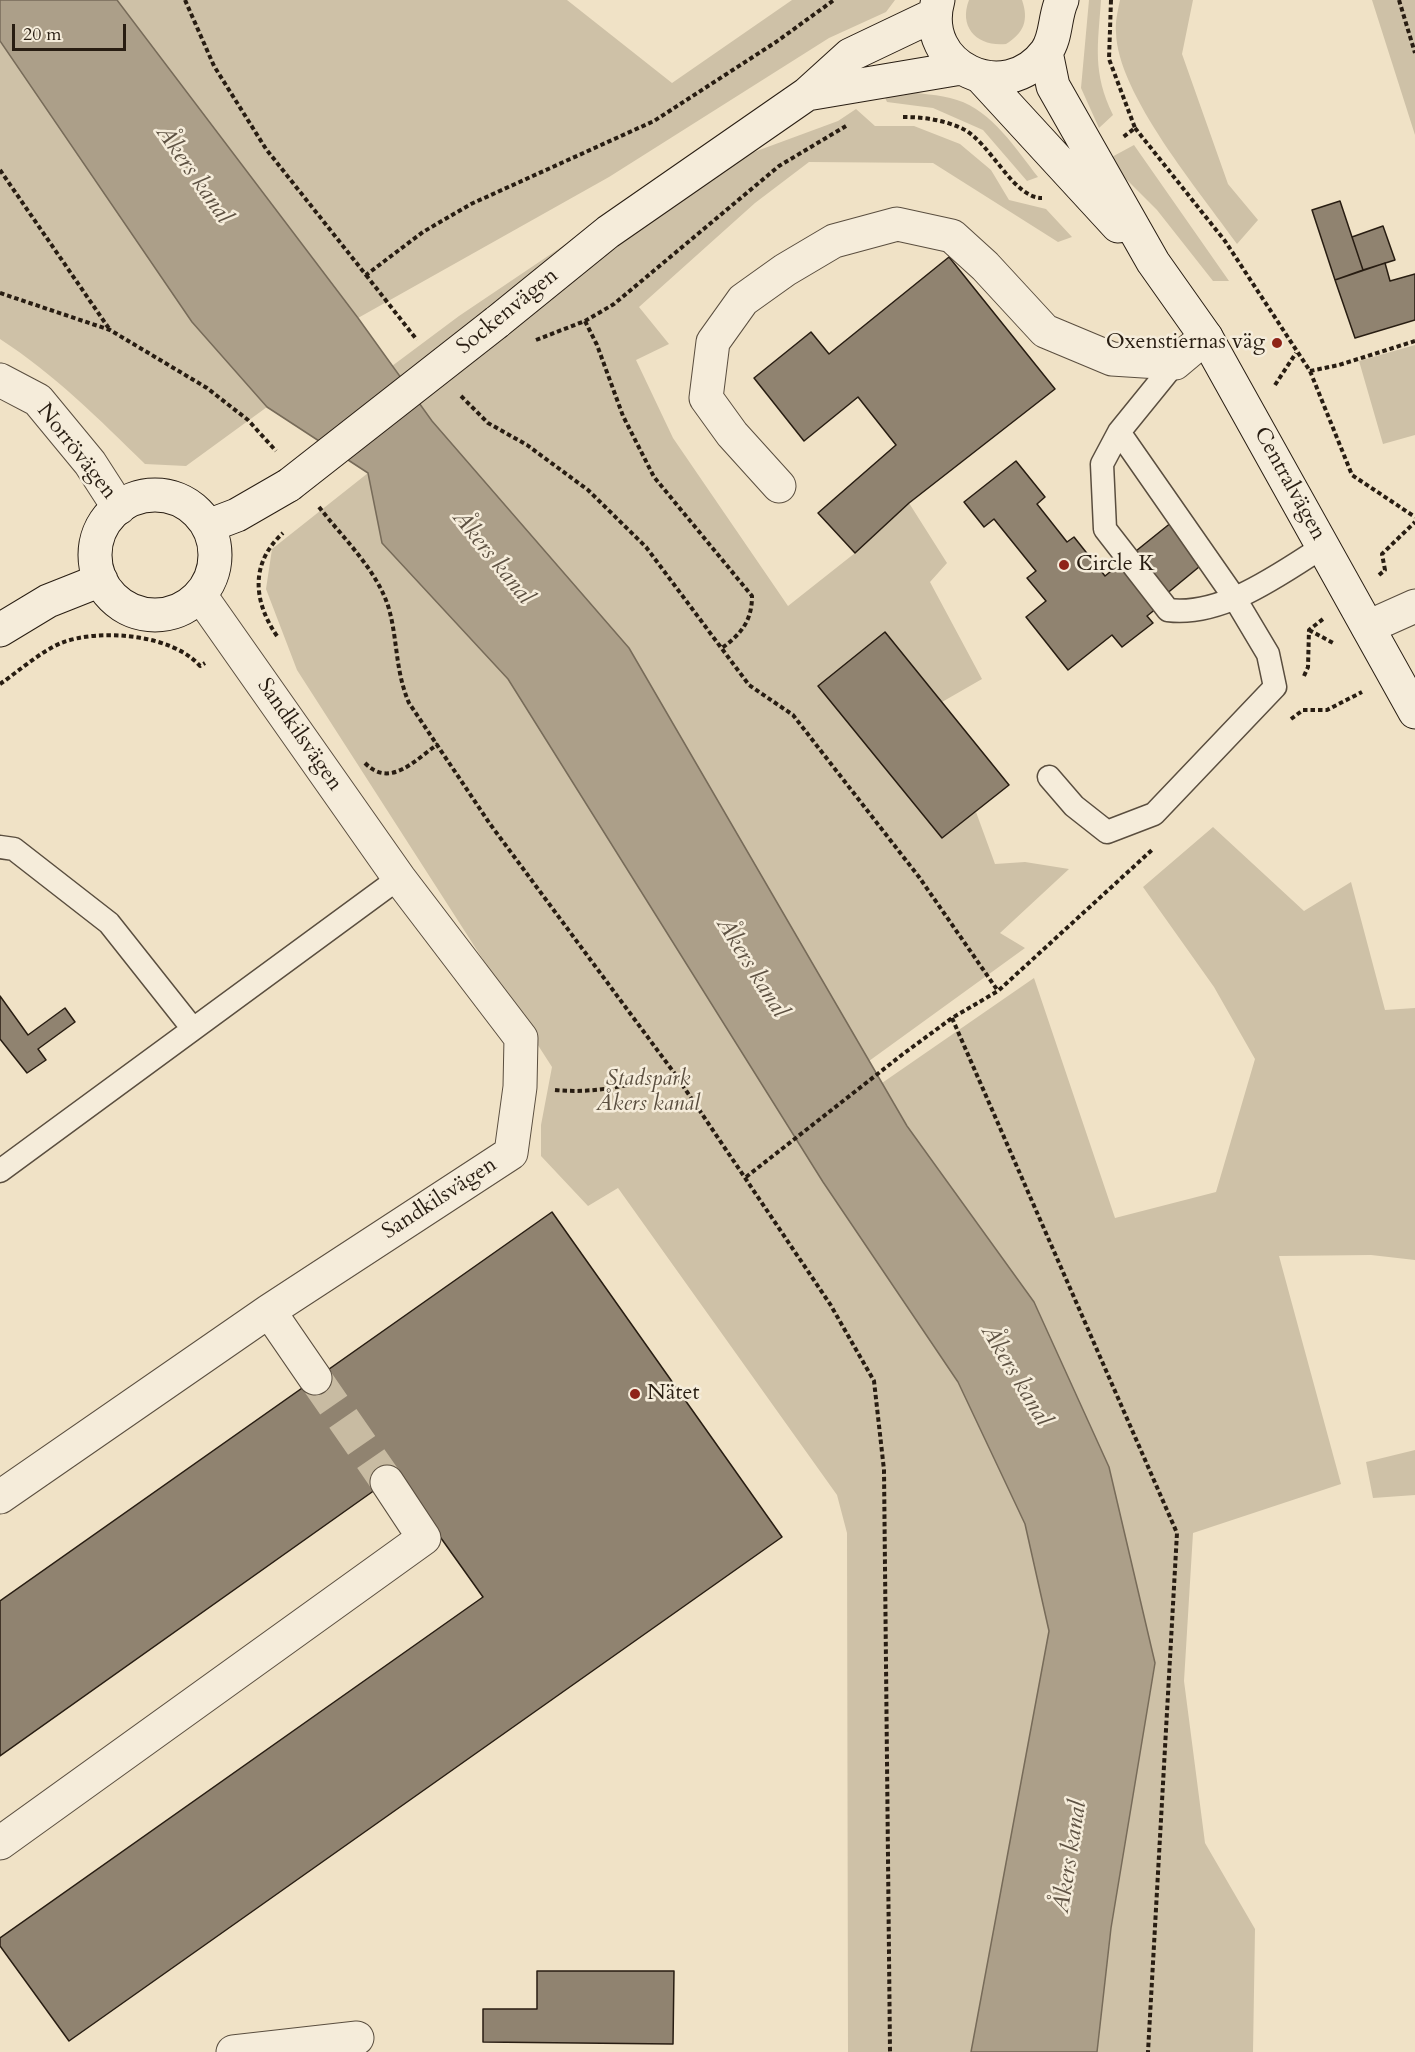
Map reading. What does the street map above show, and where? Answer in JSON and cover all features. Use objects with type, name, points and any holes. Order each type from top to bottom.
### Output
[{"type":"street","points":[[1046,52],[1055,33],[1058,4]]},
{"type":"street","name":"Sockenvägen","points":[[208,526],[237,515],[285,471],[497,322],[609,232],[807,94],[850,55],[936,8],[937,37],[946,54],[971,73]]},
{"type":"street","name":"Sockenvägen","points":[[807,94],[971,73],[1012,76],[1031,67],[1046,52]]},
{"type":"street","name":"Centralvägen","points":[[1046,52],[1053,86],[1084,169]]},
{"type":"street","name":"Centralvägen","points":[[971,73],[1084,169],[1206,337],[1415,712]]},
{"type":"street","points":[[778,486],[732,434],[706,398],[713,342],[743,300],[785,270],[834,241],[897,224],[951,236],[985,266],[1045,331],[1112,359],[1175,363],[1206,337]]},
{"type":"street","name":"Norrövägen","points":[[0,380],[38,400],[90,463],[119,508]]},
{"type":"street","points":[[161,495],[175,499],[195,510],[208,526],[214,558],[212,573],[200,595],[170,613],[147,614],[131,609],[116,600],[101,580],[96,558],[98,536],[110,516],[119,508],[140,497],[161,495]]},
{"type":"street","points":[[0,630],[48,601],[101,580]]},
{"type":"street","name":"Sandkilsvägen","points":[[0,1497],[269,1311],[511,1153],[520,1087],[521,1038],[399,878],[200,595]]},
{"type":"street","points":[[1361,613],[1415,606]]},
{"type":"street","points":[[269,1311],[315,1378]]},
{"type":"street","points":[[0,1843],[424,1538],[387,1482]]},
{"type":"street","points":[[233,2052],[357,2038]]},
{"type":"lane","points":[[1175,363],[1119,432],[1102,464],[1105,530],[1168,610],[1184,612],[1213,608],[1324,546]]},
{"type":"lane","points":[[1050,777],[1074,806],[1107,832],[1154,814],[1275,687],[1268,654],[1234,597],[1119,432]]},
{"type":"lane","points":[[0,847],[15,849],[109,923],[193,1029]]},
{"type":"lane","points":[[0,1171],[399,878]]},
{"type":"path","points":[[185,0],[214,66],[266,149],[422,346]]},
{"type":"path","points":[[366,275],[423,232],[471,204],[654,121],[776,42],[834,0]]},
{"type":"path","points":[[1111,0],[1109,59],[1135,128],[1226,241],[1296,353],[1310,371],[1352,475],[1415,517]]},
{"type":"path","points":[[1399,0],[1415,53]]},
{"type":"path","points":[[900,117],[921,117],[963,129],[982,143],[1024,192],[1033,198],[1042,198],[1084,169],[1135,128]]},
{"type":"path","points":[[531,342],[585,321],[614,304],[778,166],[837,131],[857,123]]},
{"type":"path","points":[[0,170],[110,330]]},
{"type":"path","points":[[0,293],[110,330],[207,388],[248,420],[285,471]]},
{"type":"path","points":[[585,321],[597,345],[623,416],[654,477],[752,596],[752,614],[740,635],[722,648]]},
{"type":"path","points":[[1310,371],[1339,365],[1415,341]]},
{"type":"path","points":[[1272,390],[1296,353]]},
{"type":"path","points":[[457,390],[488,423],[527,446],[588,490],[646,547],[749,685],[794,715],[919,877],[998,991]]},
{"type":"path","points":[[317,504],[382,589],[390,611],[400,682],[410,703],[490,824],[675,1074],[830,1304],[874,1381],[884,1470],[890,2052]]},
{"type":"path","points":[[1361,613],[1384,570],[1382,554],[1415,522]]},
{"type":"path","points":[[281,642],[265,617],[258,598],[258,574],[267,552],[287,530]]},
{"type":"path","points":[[0,684],[59,644],[86,635],[126,637],[170,645],[193,658],[200,666],[265,617]]},
{"type":"path","points":[[1310,630],[1338,645]]},
{"type":"path","points":[[1287,722],[1303,710],[1327,710],[1363,691]]},
{"type":"path","points":[[360,756],[367,765],[382,774],[396,774],[438,744]]},
{"type":"path","points":[[952,1018],[1177,1533],[1148,2052]]},
{"type":"path","points":[[746,1178],[903,1054]]},
{"type":"path","points":[[520,1087],[580,1092],[618,1089],[675,1074]]},
{"type":"green space","points":[[117,0],[567,0],[672,83],[792,0],[895,0],[886,12],[829,38],[609,177],[358,318]]},
{"type":"green space","points":[[969,0],[1022,0],[1025,20],[1021,31],[1006,44],[996,44],[979,39],[968,27],[966,10]]},
{"type":"green space","points":[[1089,0],[1101,0],[1099,72],[1106,100],[1113,115],[1099,128],[1081,88]]},
{"type":"green space","points":[[1120,0],[1193,0],[1182,54],[1228,184],[1258,220],[1237,244],[1163,142],[1130,84],[1120,57],[1116,32]]},
{"type":"green space","points":[[1372,0],[1415,0],[1415,135]]},
{"type":"green space","points":[[0,41],[192,322],[267,407],[186,466],[145,464],[57,382],[0,339]]},
{"type":"green space","points":[[900,91],[943,96],[970,105],[1002,132],[1038,177],[1027,181],[983,130],[933,108],[887,102],[883,93]]},
{"type":"green space","points":[[856,109],[875,126],[914,126],[960,144],[991,170],[1009,200],[1046,209],[1072,237],[1058,242],[933,163],[809,162],[755,203],[639,307],[669,344],[636,360],[673,438],[788,606],[855,553],[909,503],[947,563],[930,582],[982,679],[942,702],[885,632],[819,686],[942,838],[976,812],[995,864],[1025,862],[1069,869],[1000,933],[1025,948],[869,1061],[629,648],[432,421],[392,366],[459,316],[597,223],[716,166],[838,121]]},
{"type":"green space","points":[[1134,145],[1229,281],[1213,281],[1157,210],[1126,179],[1110,158]]},
{"type":"green space","points":[[1415,345],[1415,435],[1383,444],[1359,361]]},
{"type":"green space","name":"Stadspark Åkers kanal","points":[[368,473],[382,543],[508,679],[823,1182],[958,1382],[1025,1524],[1049,1631],[971,2052],[848,2052],[847,1533],[837,1495],[618,1188],[588,1206],[541,1156],[541,1125],[552,1067],[297,670],[266,589],[272,549]]},
{"type":"green space","points":[[1213,827],[1304,911],[1351,882],[1385,1010],[1415,1008],[1415,1260],[1371,1255],[1279,1256],[1341,1484],[1193,1533],[1184,1681],[1205,1843],[1255,1929],[1253,2052],[1097,2052],[1111,1928],[1155,1663],[1109,1467],[882,1083],[1034,978],[1115,1218],[1216,1192],[1255,1059],[1214,987],[1143,887]]},
{"type":"green space","points":[[1415,1450],[1415,1495],[1373,1498],[1366,1462]]},
{"type":"water","name":"Åkers kanal","points":[[0,0],[117,0],[358,318],[432,421],[629,648],[907,1126],[1034,1302],[1109,1467],[1155,1663],[1111,1928],[1097,2052],[971,2052],[1049,1631],[1025,1524],[958,1382],[823,1182],[508,679],[382,543],[368,473],[267,407],[192,322],[0,41]]},
{"type":"building","points":[[1340,201],[1363,270],[1335,280],[1312,210]]},
{"type":"building","points":[[1383,226],[1395,260],[1363,270],[1352,237]]},
{"type":"building","points":[[949,257],[1055,389],[909,503],[855,553],[818,513],[896,445],[858,397],[804,441],[754,378],[811,332],[829,354]]},
{"type":"building","points":[[1385,263],[1390,281],[1415,274],[1415,320],[1355,338],[1335,280]]},
{"type":"building","name":"Circle K","points":[[1016,461],[1045,497],[1037,504],[1067,542],[1074,537],[1105,576],[1126,559],[1162,604],[1147,616],[1153,623],[1122,647],[1112,635],[1068,670],[1026,617],[1046,601],[1027,578],[1036,571],[994,519],[984,527],[964,502]]},
{"type":"building","points":[[1172,522],[1205,562],[1159,600],[1126,559]]},
{"type":"building","points":[[885,632],[1009,785],[942,838],[818,686]]},
{"type":"building","points":[[0,996],[28,1035],[65,1008],[75,1022],[38,1049],[46,1060],[27,1073],[0,1039]]},
{"type":"building","points":[[552,1212],[782,1537],[69,2041],[0,1946],[0,1938],[483,1597],[396,1475],[0,1756],[0,1601]]},
{"type":"building","points":[[537,1971],[674,1971],[673,2044],[483,2042],[483,2009],[537,2009]]},
{"type":"tunnel","points":[[315,1378],[387,1482]]},
{"type":"place","name":"Oxenstiernas väg","points":[[1277,343]]},
{"type":"place","name":"Circle K","points":[[1064,565]]},
{"type":"place","name":"Nätet","points":[[635,1394]]}]
